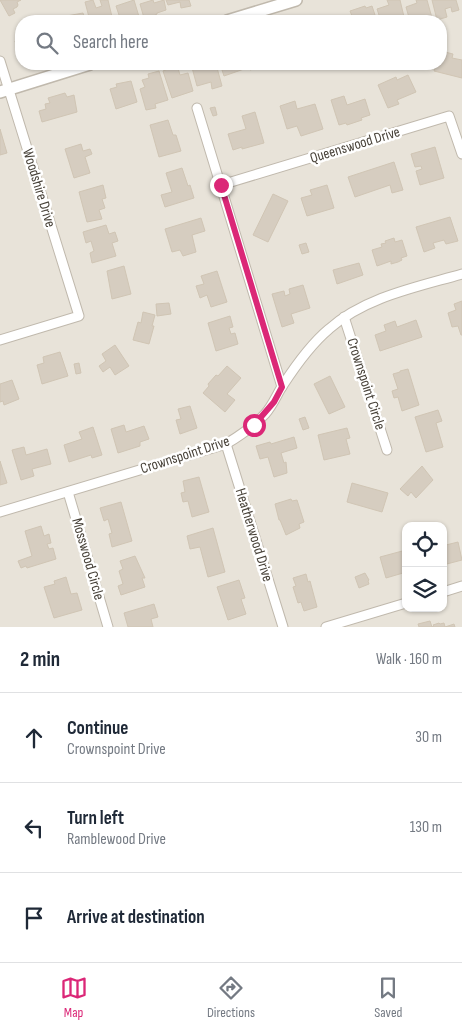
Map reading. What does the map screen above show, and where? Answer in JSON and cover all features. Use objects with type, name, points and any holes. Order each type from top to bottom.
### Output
[{"type":"street","points":[[247,15],[296,0]]},
{"type":"street","name":"Woodshire Drive","points":[[0,61],[4,90],[79,316],[0,340]]},
{"type":"street","points":[[4,90],[70,70]]},
{"type":"street","points":[[197,108],[282,387]]},
{"type":"street","name":"Queenswood Drive","points":[[221,185],[449,116],[462,154]]},
{"type":"street","name":"Crownspoint Drive","points":[[0,512],[226,444],[241,435],[260,419],[316,342],[344,317],[391,295],[462,274]]},
{"type":"street","name":"Crownspoint Circle","points":[[344,317],[387,450]]},
{"type":"street","name":"Heatherwood Drive","points":[[226,444],[283,627]]},
{"type":"street","name":"Mosswood Circle","points":[[68,492],[108,627]]},
{"type":"street","points":[[447,591],[462,586]]},
{"type":"street","points":[[326,627],[402,604]]},
{"type":"shaded area","points":[[0,0],[462,0],[462,627],[0,627]]},
{"type":"building","points":[[0,0],[21,0],[17,2],[17,7],[13,9],[15,13],[9,16]]},
{"type":"building","points":[[93,0],[96,8],[102,6],[100,0],[108,0],[112,15],[88,15],[85,2]]},
{"type":"building","points":[[134,0],[138,15],[119,15],[116,6]]},
{"type":"building","points":[[153,0],[154,3],[164,0],[166,10],[155,15],[143,15],[140,4]]},
{"type":"building","points":[[166,0],[189,0],[191,6],[181,8],[180,2],[168,5]]},
{"type":"building","points":[[387,0],[400,0],[404,15],[379,15],[377,9],[389,5]]},
{"type":"building","points":[[416,0],[427,0],[431,15],[408,15],[406,7],[417,3]]},
{"type":"building","points":[[432,0],[456,0],[459,10],[452,12],[451,7],[445,9],[446,15],[436,15]]},
{"type":"building","points":[[365,6],[366,8],[372,6],[375,15],[352,15],[350,11]]},
{"type":"building","points":[[447,52],[453,54],[452,58],[462,60],[462,78],[434,71],[447,70]]},
{"type":"building","points":[[178,70],[180,75],[188,73],[193,91],[172,98],[163,71]]},
{"type":"building","points":[[193,70],[218,70],[222,86],[212,89],[211,82],[197,86]]},
{"type":"building","points":[[222,70],[241,70],[224,76]]},
{"type":"building","points":[[159,71],[168,100],[155,104],[156,108],[146,110],[140,89],[145,87],[142,80],[149,78],[148,74]]},
{"type":"building","points":[[408,75],[416,92],[397,100],[399,104],[388,108],[378,85],[396,77],[397,80]]},
{"type":"building","points":[[131,81],[137,102],[116,109],[110,89],[117,87],[116,84]]},
{"type":"building","points":[[65,93],[67,97],[74,95],[77,112],[42,122],[39,111],[46,109],[45,104],[50,103],[48,98]]},
{"type":"building","points":[[344,96],[347,105],[365,99],[370,115],[347,125],[346,123],[339,125],[331,100]]},
{"type":"building","points":[[295,101],[297,109],[315,104],[323,129],[301,136],[297,126],[287,129],[280,106]]},
{"type":"building","points":[[215,107],[217,115],[213,116],[210,108]]},
{"type":"building","points":[[255,112],[264,143],[233,150],[228,134],[246,129],[242,116]]},
{"type":"building","points":[[168,120],[173,135],[176,135],[181,151],[159,157],[150,125]]},
{"type":"building","points":[[0,129],[7,153],[0,155]]},
{"type":"building","points":[[81,144],[83,151],[90,149],[92,154],[85,157],[90,173],[74,178],[65,149]]},
{"type":"building","points":[[435,147],[444,178],[420,185],[416,171],[422,169],[421,166],[415,167],[411,154]]},
{"type":"building","points":[[394,162],[403,190],[392,193],[390,185],[355,197],[348,177]]},
{"type":"building","points":[[182,168],[194,198],[165,207],[161,195],[172,192],[166,173]]},
{"type":"building","points":[[103,185],[106,198],[102,199],[105,208],[99,210],[102,219],[87,222],[79,192]]},
{"type":"building","points":[[327,185],[334,208],[307,216],[301,198],[312,195],[310,190]]},
{"type":"building","points":[[273,194],[288,201],[268,242],[253,235]]},
{"type":"building","points":[[450,217],[458,241],[446,244],[444,240],[433,243],[435,248],[424,252],[416,227]]},
{"type":"building","points":[[201,218],[205,231],[192,235],[196,252],[183,256],[180,250],[172,252],[165,229]]},
{"type":"building","points":[[106,225],[109,234],[115,232],[118,241],[112,243],[116,256],[92,263],[90,253],[94,251],[91,241],[86,243],[83,232]]},
{"type":"building","points":[[394,238],[395,242],[402,240],[407,256],[401,258],[402,260],[398,262],[391,264],[391,261],[377,266],[372,250],[382,247],[381,244],[386,243],[385,241]]},
{"type":"building","points":[[306,243],[309,252],[302,254],[299,245]]},
{"type":"building","points":[[359,263],[363,275],[337,284],[333,270]]},
{"type":"building","points":[[124,266],[131,294],[112,299],[107,271]]},
{"type":"building","points":[[217,271],[227,302],[211,307],[207,295],[200,298],[196,286],[204,284],[201,276]]},
{"type":"building","points":[[303,285],[310,308],[291,314],[294,323],[282,327],[272,294],[284,291],[285,296],[290,294],[289,289]]},
{"type":"building","points":[[462,301],[461,335],[458,326],[452,327],[448,313],[456,310],[454,304]]},
{"type":"building","points":[[169,303],[171,314],[157,316],[156,304]]},
{"type":"building","points":[[143,312],[155,315],[149,344],[133,340],[138,322],[141,323]]},
{"type":"building","points":[[230,316],[233,327],[229,328],[231,334],[235,333],[238,344],[216,351],[208,323]]},
{"type":"building","points":[[416,320],[422,337],[380,351],[375,335],[386,331],[384,325],[395,321],[397,327]]},
{"type":"building","points":[[115,345],[129,366],[115,375],[110,367],[103,372],[99,366],[106,361],[102,354]]},
{"type":"building","points":[[60,352],[68,376],[42,384],[37,365],[44,363],[43,357]]},
{"type":"building","points":[[79,363],[81,373],[76,374],[74,364]]},
{"type":"building","points":[[227,366],[241,378],[227,394],[235,400],[225,412],[203,393],[216,375],[218,376]]},
{"type":"building","points":[[408,369],[419,405],[402,411],[398,397],[394,398],[392,391],[398,389],[393,374]]},
{"type":"building","points":[[330,376],[345,407],[329,414],[314,384]]},
{"type":"building","points":[[12,380],[19,399],[4,405],[3,401],[0,402],[0,384]]},
{"type":"building","points":[[190,406],[197,428],[180,434],[176,420],[181,419],[178,409]]},
{"type":"building","points":[[438,410],[442,421],[436,423],[443,447],[426,452],[415,417]]},
{"type":"building","points":[[305,417],[309,428],[303,430],[299,419]]},
{"type":"building","points":[[124,425],[126,432],[144,426],[149,439],[140,442],[140,446],[118,453],[111,429]]},
{"type":"building","points":[[93,427],[102,455],[92,458],[91,455],[69,462],[64,445],[82,439],[79,432]]},
{"type":"building","points":[[347,428],[350,438],[346,439],[350,454],[324,460],[318,435]]},
{"type":"building","points":[[294,437],[297,448],[281,453],[284,463],[286,462],[287,473],[274,477],[268,457],[260,459],[256,446],[270,442],[271,444]]},
{"type":"building","points":[[24,447],[26,455],[47,449],[51,464],[32,469],[34,476],[21,480],[12,450]]},
{"type":"building","points":[[0,461],[7,483],[0,485]]},
{"type":"building","points":[[422,466],[433,480],[416,498],[411,492],[408,496],[400,489]]},
{"type":"building","points":[[199,477],[209,512],[192,517],[188,501],[183,502],[181,493],[185,492],[183,481]]},
{"type":"building","points":[[352,483],[388,493],[382,512],[347,502]]},
{"type":"building","points":[[291,499],[292,501],[297,500],[304,522],[299,524],[300,528],[286,535],[279,520],[275,504]]},
{"type":"building","points":[[121,502],[132,541],[112,547],[109,534],[112,533],[108,519],[104,521],[100,508]]},
{"type":"building","points":[[41,526],[44,536],[49,534],[51,543],[47,544],[49,549],[53,548],[56,559],[21,568],[18,561],[32,556],[25,531]]},
{"type":"building","points":[[213,528],[225,572],[208,577],[200,547],[190,549],[187,536]]},
{"type":"building","points":[[458,542],[462,560],[447,564],[447,545]]},
{"type":"building","points":[[402,551],[402,573],[386,578],[380,557]]},
{"type":"building","points":[[135,556],[145,578],[142,578],[145,587],[121,595],[118,586],[123,584],[119,571],[123,569],[120,561]]},
{"type":"building","points":[[365,573],[369,584],[359,588],[355,577]]},
{"type":"building","points":[[306,574],[308,582],[310,581],[317,607],[304,611],[301,602],[298,603],[293,587],[296,586],[293,578]]},
{"type":"building","points":[[66,577],[71,594],[77,593],[82,610],[54,618],[44,587],[55,584],[54,581]]},
{"type":"building","points":[[239,580],[245,598],[241,599],[246,614],[228,620],[217,587]]},
{"type":"building","points":[[154,604],[158,617],[151,619],[153,627],[128,627],[124,613]]},
{"type":"building","points":[[430,621],[432,627],[419,627],[418,624]]},
{"type":"building","points":[[439,623],[444,623],[445,627],[432,627]]},
{"type":"route","points":[[221,185],[282,387],[266,413],[254,425]]}]
